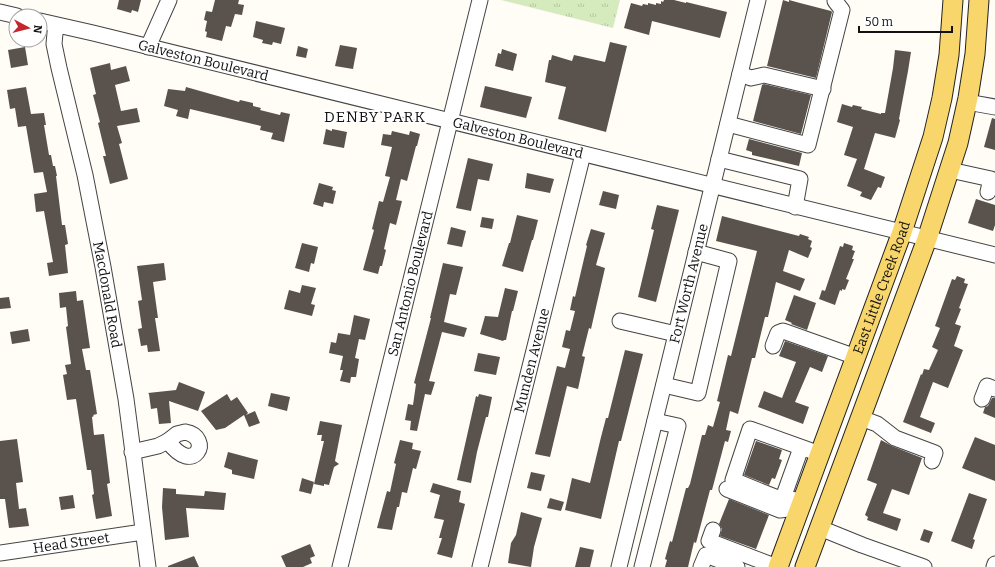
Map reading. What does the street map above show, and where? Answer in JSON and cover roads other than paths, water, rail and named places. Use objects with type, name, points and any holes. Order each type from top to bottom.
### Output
[{"type":"main road","name":"East Little Creek Road","points":[[778,567],[902,232],[933,137],[942,98],[949,55],[953,0]]},
{"type":"main road","name":"East Little Creek Road","points":[[805,567],[928,239],[950,170],[958,143],[967,102],[975,54],[979,0]]},
{"type":"street","points":[[148,47],[170,0]]},
{"type":"street","name":"San Antonio Boulevard","points":[[340,567],[480,0]]},
{"type":"street","name":"Fort Worth Avenue","points":[[619,567],[758,0]]},
{"type":"street","points":[[728,124],[808,145],[842,10],[833,0]]},
{"type":"street","name":"Galveston Boulevard","points":[[48,23],[995,256]]},
{"type":"street","name":"Macdonald Road","points":[[58,26],[55,33],[54,44],[96,226],[126,399],[148,567]]},
{"type":"street","points":[[740,74],[751,78],[764,75],[823,89]]},
{"type":"street","points":[[967,102],[995,107]]},
{"type":"street","name":"Munden Avenue","points":[[480,567],[583,154]]},
{"type":"street","points":[[719,159],[800,179],[795,207]]},
{"type":"street","points":[[950,170],[992,179]]},
{"type":"street","points":[[664,384],[698,393],[729,261],[696,252]]},
{"type":"street","points":[[620,321],[676,334]]},
{"type":"street","points":[[773,346],[778,332],[783,331],[856,357]]},
{"type":"street","points":[[982,399],[987,386],[995,389]]},
{"type":"street","points":[[861,418],[877,424],[895,438],[935,453],[932,461]]},
{"type":"street","points":[[642,567],[678,426],[655,421]]},
{"type":"street","points":[[801,507],[783,498],[775,497],[733,480],[750,429],[820,454]]},
{"type":"street","points":[[132,452],[158,446],[168,441]]},
{"type":"street","points":[[783,498],[801,448]]},
{"type":"street","points":[[727,490],[780,510],[801,507]]},
{"type":"street","points":[[820,528],[924,567]]},
{"type":"street","points":[[713,530],[709,541],[778,567]]},
{"type":"street","name":"Head Street","points":[[0,553],[143,532]]},
{"type":"street","points":[[701,567],[706,555],[738,567]]},
{"type":"district","name":"DENBY PARK","points":[[375,117]]}]
